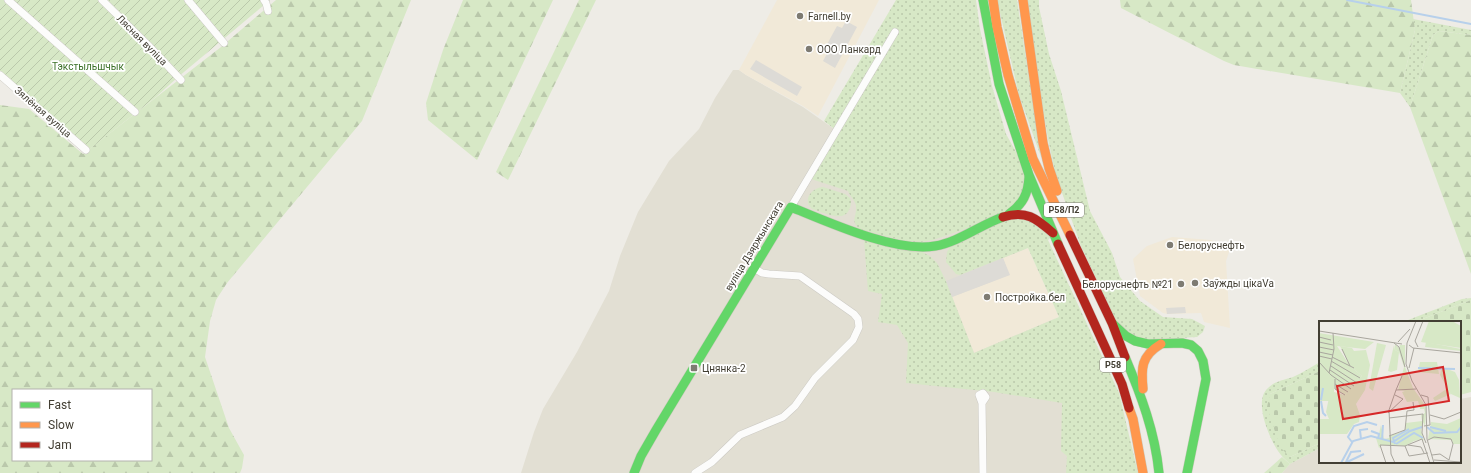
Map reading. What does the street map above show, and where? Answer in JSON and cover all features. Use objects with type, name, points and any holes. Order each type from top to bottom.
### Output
[{"type":"main road","name":"Р58","points":[[983,0],[999,84],[1029,175],[1122,384],[1133,419],[1143,473]]},
{"type":"main road","name":"Р58","points":[[993,0],[997,27],[1008,75],[1033,159],[1112,323],[1144,403],[1157,453],[1159,473]]},
{"type":"main road","name":"Р58/П2","points":[[1023,0],[1043,143],[1048,168],[1089,275]]},
{"type":"main road","points":[[790,207],[875,237],[922,247],[933,246],[951,240],[1009,214],[1018,208],[1026,197],[1029,188],[1029,175]]},
{"type":"main road","name":"вуліца Дзяржынскага","points":[[634,473],[641,456],[656,430],[790,207]]},
{"type":"main road","points":[[1009,214],[1020,214],[1032,217],[1054,234]]},
{"type":"main road","points":[[1112,323],[1135,341],[1161,344],[1191,344],[1197,349],[1202,357],[1205,366],[1206,379],[1187,473]]},
{"type":"main road","points":[[1144,403],[1141,377],[1143,361],[1152,348],[1161,344]]},
{"type":"street","points":[[8,0],[135,112]]},
{"type":"street","name":"Лясная вуліца","points":[[102,0],[181,80]]},
{"type":"street","points":[[188,0],[224,43]]},
{"type":"street","points":[[264,0],[268,11]]},
{"type":"street","name":"вуліца Дзяржынскага","points":[[790,207],[895,32]]},
{"type":"street","name":"Зялёная вуліца","points":[[0,75],[86,150]]},
{"type":"street","points":[[695,473],[712,462],[740,435],[789,412],[815,378],[853,340],[859,327],[858,319],[854,314],[806,278],[794,274],[762,273],[754,268]]},
{"type":"street","points":[[982,403],[983,473]]},
{"type":"shaded area","points":[[777,0],[879,0],[818,116],[739,70]]},
{"type":"shaded area","points":[[846,21],[857,27],[835,68],[823,61],[829,50],[825,48],[837,26],[842,28]]},
{"type":"shaded area","points":[[756,60],[802,87],[797,96],[750,69]]},
{"type":"shaded area","points":[[733,70],[739,70],[803,107],[837,131],[1009,213],[1118,473],[521,473],[543,409],[577,352],[609,291],[620,256],[638,212],[669,161],[699,129],[715,98]]},
{"type":"shaded area","points":[[1172,237],[1211,240],[1230,249],[1226,261],[1230,328],[1204,322],[1201,313],[1163,313],[1140,296],[1133,259],[1147,246]]},
{"type":"shaded area","points":[[1028,248],[1059,317],[974,353],[952,297],[1009,275],[1003,258]]},
{"type":"shaded area","points":[[1003,258],[1010,275],[952,297],[946,281]]},
{"type":"shaded area","points":[[1185,307],[1186,313],[1167,314],[1166,308]]},
{"type":"shaded area","points":[[1471,397],[1471,473],[1282,473],[1290,464],[1319,449],[1319,463],[1461,463],[1461,399]]},
{"type":"green space","name":"Тэкстыльшчык","points":[[0,0],[270,0],[156,97],[86,152],[0,76]]},
{"type":"green space","points":[[276,0],[411,0],[362,121],[227,283],[216,300],[210,321],[205,357],[229,428],[244,455],[240,473],[0,473],[0,105],[29,109],[83,154],[221,47]]},
{"type":"green space","points":[[463,0],[553,0],[477,160],[428,120],[426,103],[443,50]]},
{"type":"green space","points":[[579,0],[596,0],[508,180],[496,172]]},
{"type":"green space","points":[[896,0],[976,0],[980,29],[992,86],[1006,134],[1029,175],[1020,214],[1054,234],[1048,240],[1119,393],[1138,473],[1066,473],[1067,456],[1061,451],[1062,403],[994,392],[906,383],[908,343],[897,325],[878,322],[882,294],[868,291],[864,240],[922,252],[930,256],[937,263],[946,281],[974,353],[1059,317],[1028,248],[960,275],[956,274],[946,262],[947,252],[951,245],[1006,215],[933,240],[908,242],[859,229],[854,221],[856,204],[848,191],[808,178],[837,131],[824,121]]},
{"type":"green space","points":[[997,0],[1017,0],[1041,157],[1019,95]]},
{"type":"green space","points":[[1025,0],[1039,0],[1039,7],[1049,54],[1061,91],[1090,211],[1112,253],[1120,277],[1140,301],[1163,317],[1192,319],[1205,326],[1203,332],[1197,337],[1147,340],[1137,338],[1117,324],[1081,246],[1056,176],[1048,139]]},
{"type":"green space","points":[[1120,0],[1411,0],[1415,30],[1400,93],[1234,65],[1121,8]]},
{"type":"green space","points":[[1413,19],[1471,30],[1471,35],[1439,31],[1433,35],[1410,107],[1400,93],[1415,30]]},
{"type":"green space","points":[[1439,31],[1471,35],[1471,274],[1410,107],[1433,35]]},
{"type":"green space","points":[[823,187],[845,194],[850,198],[851,206],[846,214],[842,216],[832,216],[812,209],[809,205],[808,198],[815,189]]},
{"type":"green space","points":[[1471,298],[1471,300],[1418,321],[1406,321],[1462,299]]},
{"type":"green space","points":[[1471,300],[1471,392],[1461,395],[1461,321],[1418,321]]},
{"type":"green space","points":[[1319,363],[1319,371],[1270,394],[1290,457],[1319,443],[1319,449],[1290,464],[1278,451],[1267,428],[1262,410],[1262,401],[1268,388],[1280,381],[1303,372]]},
{"type":"green space","points":[[1319,371],[1319,443],[1290,457],[1280,447],[1267,407],[1270,394]]},
{"type":"green space","points":[[1282,457],[1290,464],[1282,473],[1264,473]]},
{"type":"waterway","points":[[1347,0],[1471,24]]},
{"type":"traffic: fast","points":[[983,0],[999,84],[1029,175],[1058,244]]},
{"type":"traffic: fast","points":[[1009,214],[1024,198],[1029,177]]},
{"type":"traffic: fast","points":[[634,473],[641,456],[656,430],[791,207],[862,235],[882,241],[919,247],[935,246],[953,241],[1003,217]]},
{"type":"traffic: fast","points":[[1113,324],[1126,336],[1135,341],[1148,344],[1182,343],[1191,345],[1198,351],[1203,361],[1206,379],[1187,473]]},
{"type":"traffic: fast","points":[[1125,357],[1151,428],[1159,473]]},
{"type":"traffic: slow","points":[[993,0],[997,27],[1008,75],[1033,159],[1070,235]]},
{"type":"traffic: slow","points":[[1023,0],[1043,143],[1049,168],[1057,191]]},
{"type":"traffic: slow","points":[[1143,389],[1142,375],[1144,363],[1149,353],[1161,344]]},
{"type":"traffic: slow","points":[[1129,408],[1133,419],[1143,473]]},
{"type":"traffic: jam","points":[[1003,217],[1018,214],[1024,215],[1041,223],[1053,233]]},
{"type":"traffic: jam","points":[[1070,235],[1112,323],[1125,357]]},
{"type":"traffic: jam","points":[[1058,244],[1122,384],[1129,408]]},
{"type":"place","name":"Farnell.by","points":[[800,16]]},
{"type":"place","name":"ООО Ланкард","points":[[809,49]]},
{"type":"place","name":"Белоруснефть","points":[[1170,245]]},
{"type":"place","name":"Заўжды цікаVа","points":[[1195,283]]},
{"type":"place","name":"Белоруснефть №21","points":[[1181,284]]},
{"type":"place","name":"Постройка.бел","points":[[987,297]]},
{"type":"place","name":"Цнянка-2","points":[[694,368]]}]
